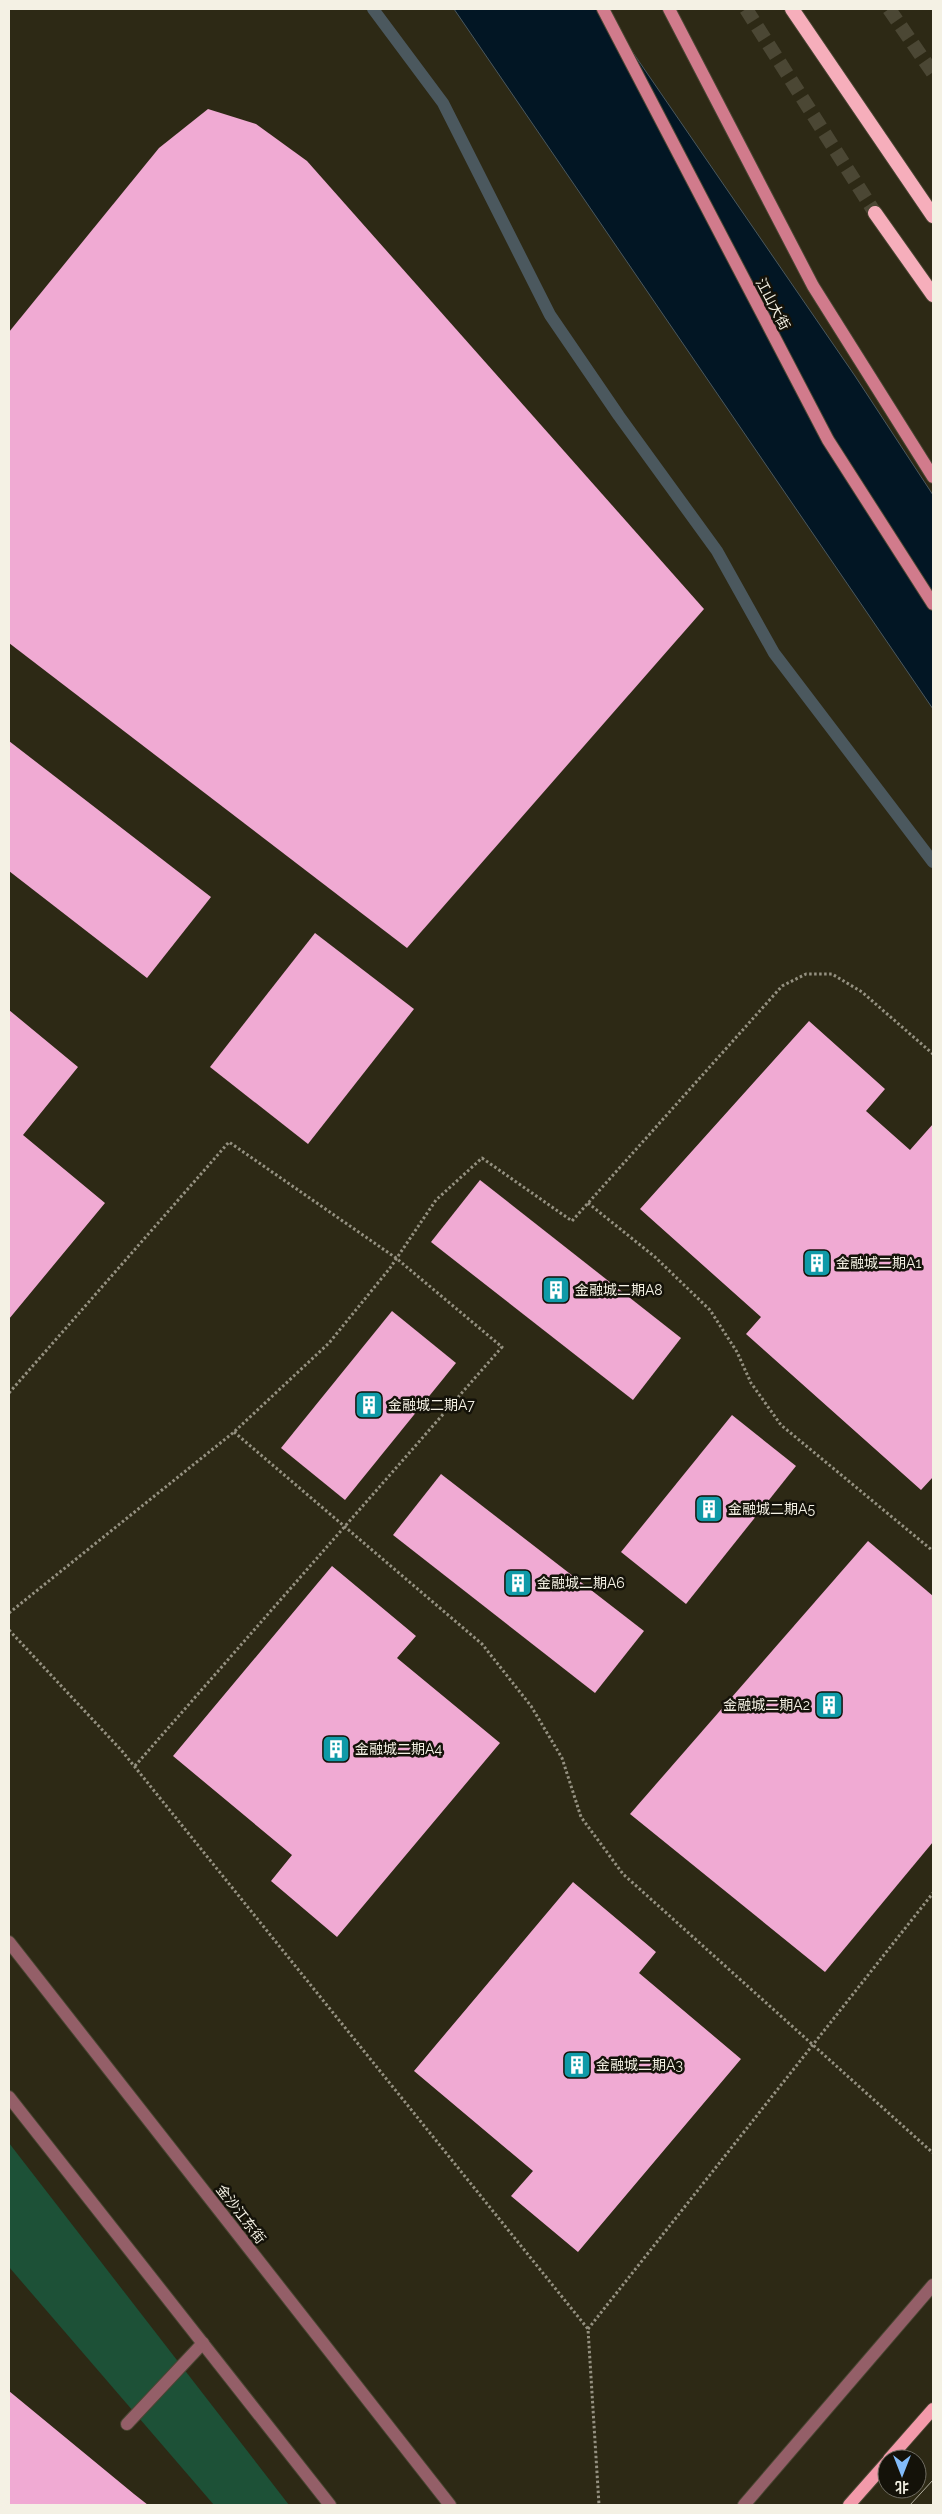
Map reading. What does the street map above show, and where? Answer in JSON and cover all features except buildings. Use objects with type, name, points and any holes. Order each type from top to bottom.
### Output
[{"type":"highway","points":[[792,9],[933,216]]},
{"type":"highway","points":[[875,213],[933,295]]},
{"type":"main road","name":"江山大街","points":[[603,9],[828,440],[933,604]]},
{"type":"main road","points":[[669,9],[813,286],[933,477]]},
{"type":"main road","points":[[898,2449],[933,2409]]},
{"type":"main road","points":[[849,2505],[877,2473]]},
{"type":"street","name":"金沙江东街","points":[[9,1942],[450,2505]]},
{"type":"street","points":[[9,2097],[330,2505]]},
{"type":"street","points":[[744,2505],[933,2285]]},
{"type":"street","points":[[127,2424],[203,2343]]},
{"type":"path","points":[[9,1613],[234,1432],[329,1343],[396,1258],[436,1200],[482,1158],[572,1221],[782,986],[806,974],[832,974],[862,992],[933,1054]]},
{"type":"path","points":[[9,1393],[229,1142],[396,1258],[502,1347],[134,1767]]},
{"type":"path","points":[[588,1203],[655,1257],[710,1310],[737,1352],[751,1383],[781,1425],[933,1551]]},
{"type":"path","points":[[234,1432],[482,1644],[531,1706],[562,1758],[581,1817],[623,1874],[933,2153]]},
{"type":"path","points":[[9,1630],[134,1767],[588,2329],[599,2505]]},
{"type":"path","points":[[588,2329],[933,1893]]},
{"type":"green space","points":[[9,2143],[289,2505],[214,2505],[9,2267]]},
{"type":"water","points":[[454,9],[603,9],[855,376],[933,495],[933,709]]},
{"type":"waterway","points":[[373,9],[443,103],[550,315],[619,416],[717,551],[774,653],[933,862]]},
{"type":"tunnel","points":[[746,9],[875,213]]},
{"type":"tunnel","points":[[889,9],[933,73]]},
{"type":"tram line","points":[[910,2505],[933,2480]]},
{"type":"place","name":"金融城二期A1","points":[[817,1263]]},
{"type":"place","name":"金融城二期A8","points":[[556,1290]]},
{"type":"place","name":"金融城二期A7","points":[[369,1405]]},
{"type":"place","name":"金融城二期A5","points":[[709,1509]]},
{"type":"place","name":"金融城二期A6","points":[[518,1583]]},
{"type":"place","name":"金融城二期A2","points":[[829,1705]]},
{"type":"place","name":"金融城二期A4","points":[[336,1749]]},
{"type":"place","name":"金融城二期A3","points":[[577,2065]]}]
